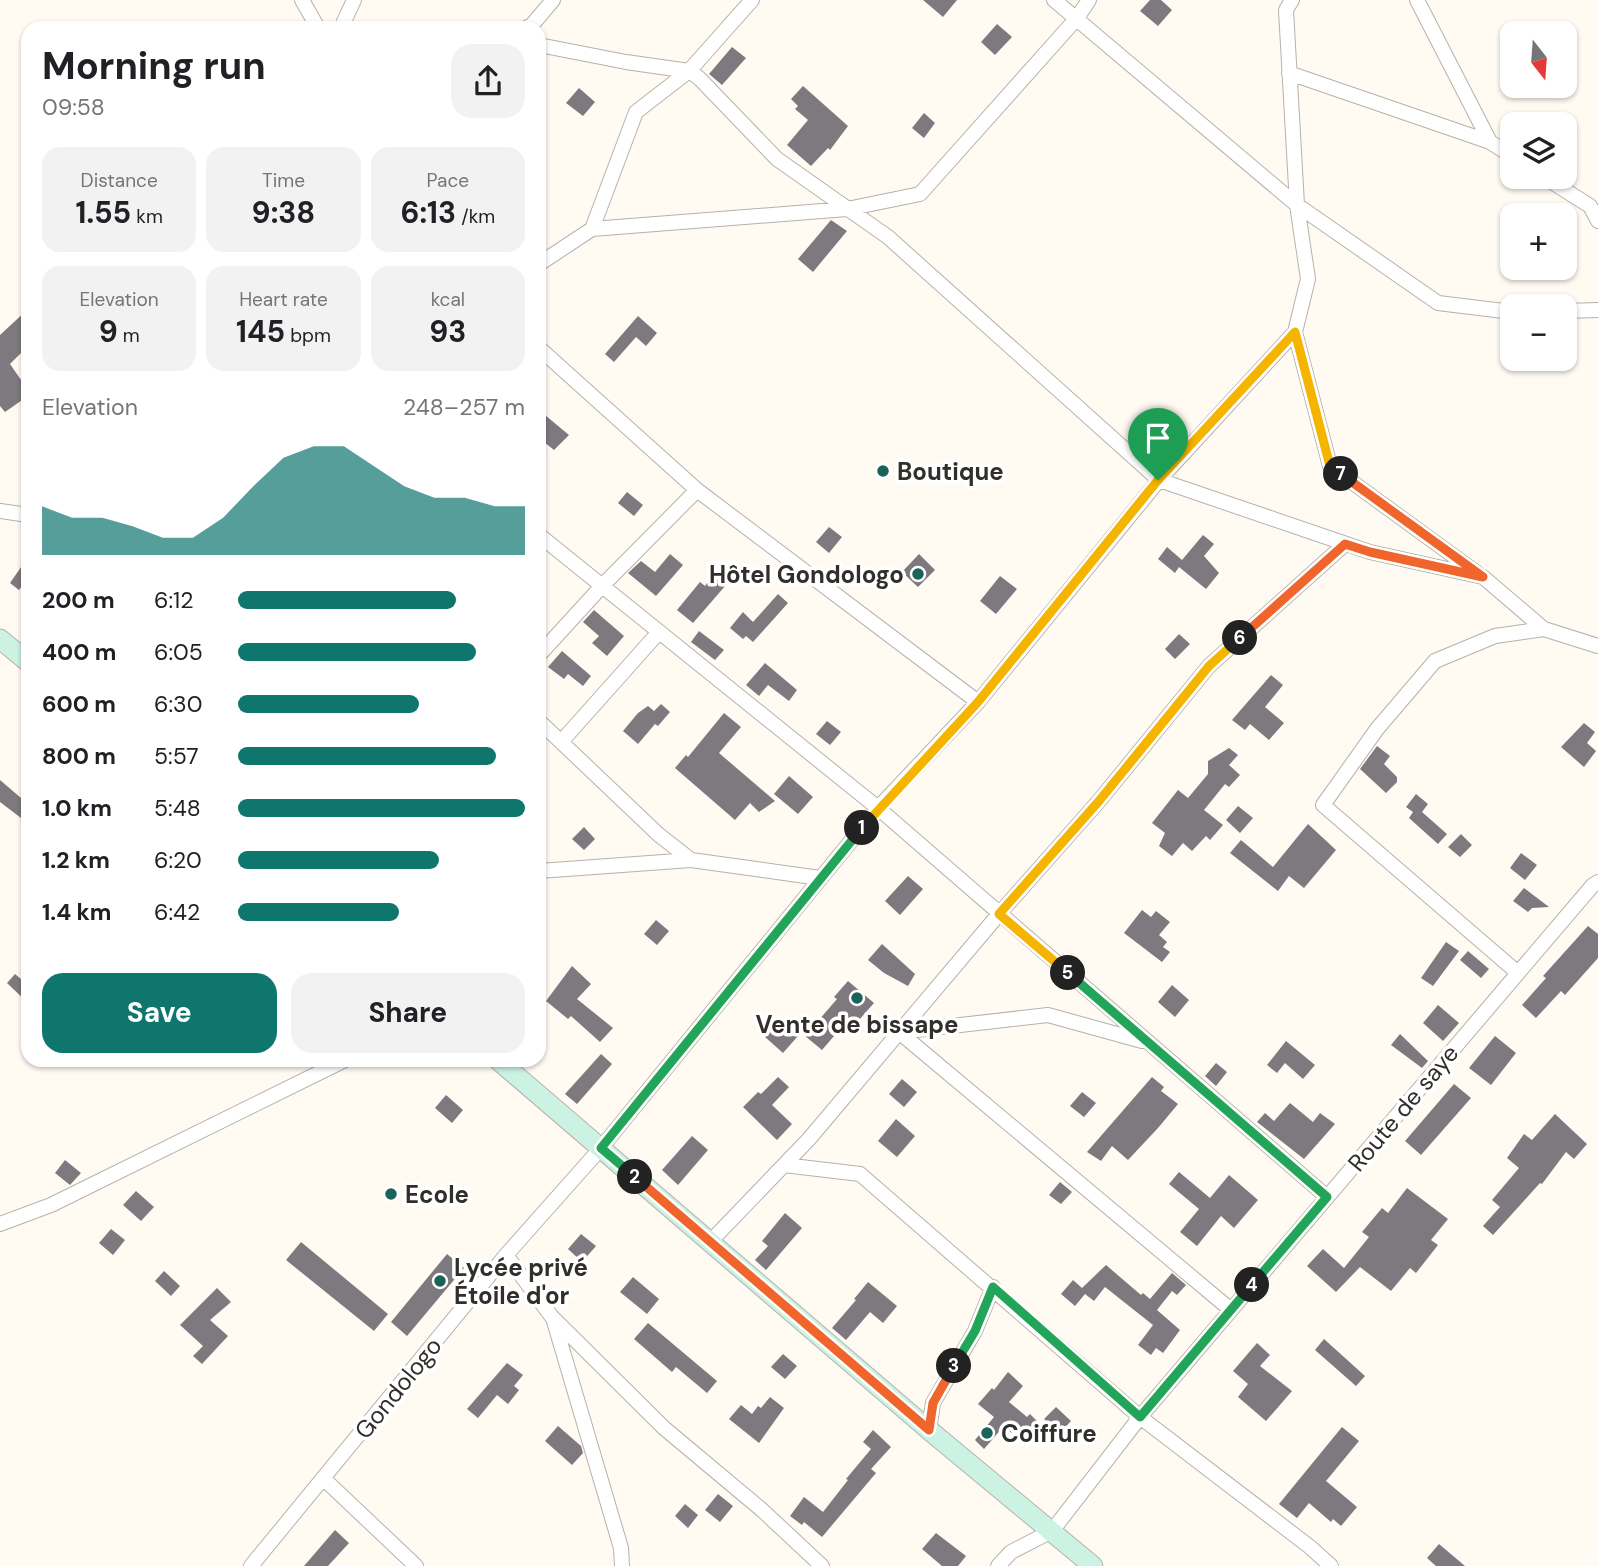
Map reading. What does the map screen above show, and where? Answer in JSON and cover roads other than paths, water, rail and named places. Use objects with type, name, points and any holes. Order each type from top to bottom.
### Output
[{"type":"street","points":[[302,0],[314,21]]},
{"type":"street","points":[[344,21],[354,0]]},
{"type":"street","points":[[535,21],[553,0]]},
{"type":"street","points":[[592,229],[636,112],[689,71],[752,0]]},
{"type":"street","points":[[1054,0],[1297,205],[1438,303],[1500,311]]},
{"type":"street","points":[[546,259],[592,229],[847,209],[920,194],[1089,0]]},
{"type":"street","points":[[1292,0],[1286,10],[1289,73],[1297,205],[1308,279],[1295,332],[1330,466],[1483,577],[1544,629],[1598,646]]},
{"type":"street","points":[[1417,0],[1490,142]]},
{"type":"street","points":[[546,46],[689,71],[699,78],[777,159],[888,237],[1158,480],[1370,552],[1483,577]]},
{"type":"street","points":[[1289,73],[1490,142],[1500,148]]},
{"type":"street","points":[[1563,189],[1590,206],[1598,221]]},
{"type":"street","points":[[1577,311],[1598,310]]},
{"type":"street","name":"Gondologo","points":[[251,1566],[506,1255],[601,1148],[878,808],[978,702],[1158,480],[1295,332]]},
{"type":"street","points":[[546,354],[697,490],[978,702]]},
{"type":"street","points":[[546,647],[697,490]]},
{"type":"street","points":[[0,511],[21,514]]},
{"type":"street","points":[[546,541],[878,808],[1327,1197]]},
{"type":"street","points":[[710,1242],[784,1165],[900,1032],[1099,801],[1209,666],[1345,544]]},
{"type":"street","points":[[1518,973],[1323,805],[1377,729],[1434,661],[1495,636],[1544,629]]},
{"type":"street","points":[[561,742],[659,632]]},
{"type":"street","points":[[0,639],[21,656]]},
{"type":"street","points":[[546,728],[659,835],[691,860]]},
{"type":"street","points":[[546,870],[691,860],[820,878]]},
{"type":"street","name":"Route de saye","points":[[1052,1531],[1140,1417],[1598,882]]},
{"type":"street","points":[[900,1032],[1048,1015],[1148,1042]]},
{"type":"street","points":[[900,1032],[1231,1310]]},
{"type":"street","points":[[0,1224],[51,1205],[331,1067]]},
{"type":"street","points":[[509,1067],[929,1430],[1093,1566]]},
{"type":"street","points":[[784,1165],[860,1174],[1140,1417],[1331,1566]]},
{"type":"street","points":[[506,1255],[552,1317],[664,1427],[762,1510],[822,1566]]},
{"type":"street","points":[[929,1430],[933,1403],[975,1331],[993,1287]]},
{"type":"street","points":[[552,1317],[621,1548],[622,1566]]},
{"type":"street","points":[[324,1479],[416,1566]]},
{"type":"street","points":[[998,1566],[1011,1552],[1052,1531]]},
{"type":"place","name":"Boutique","points":[[883,471]]},
{"type":"place","name":"Hôtel Gondologo","points":[[918,574]]},
{"type":"place","name":"Vente de bissape","points":[[857,998]]},
{"type":"place","name":"Ecole","points":[[391,1194]]},
{"type":"place","name":"Lycée privé Étoile d'or","points":[[440,1281]]},
{"type":"place","name":"Coiffure","points":[[987,1433]]}]
